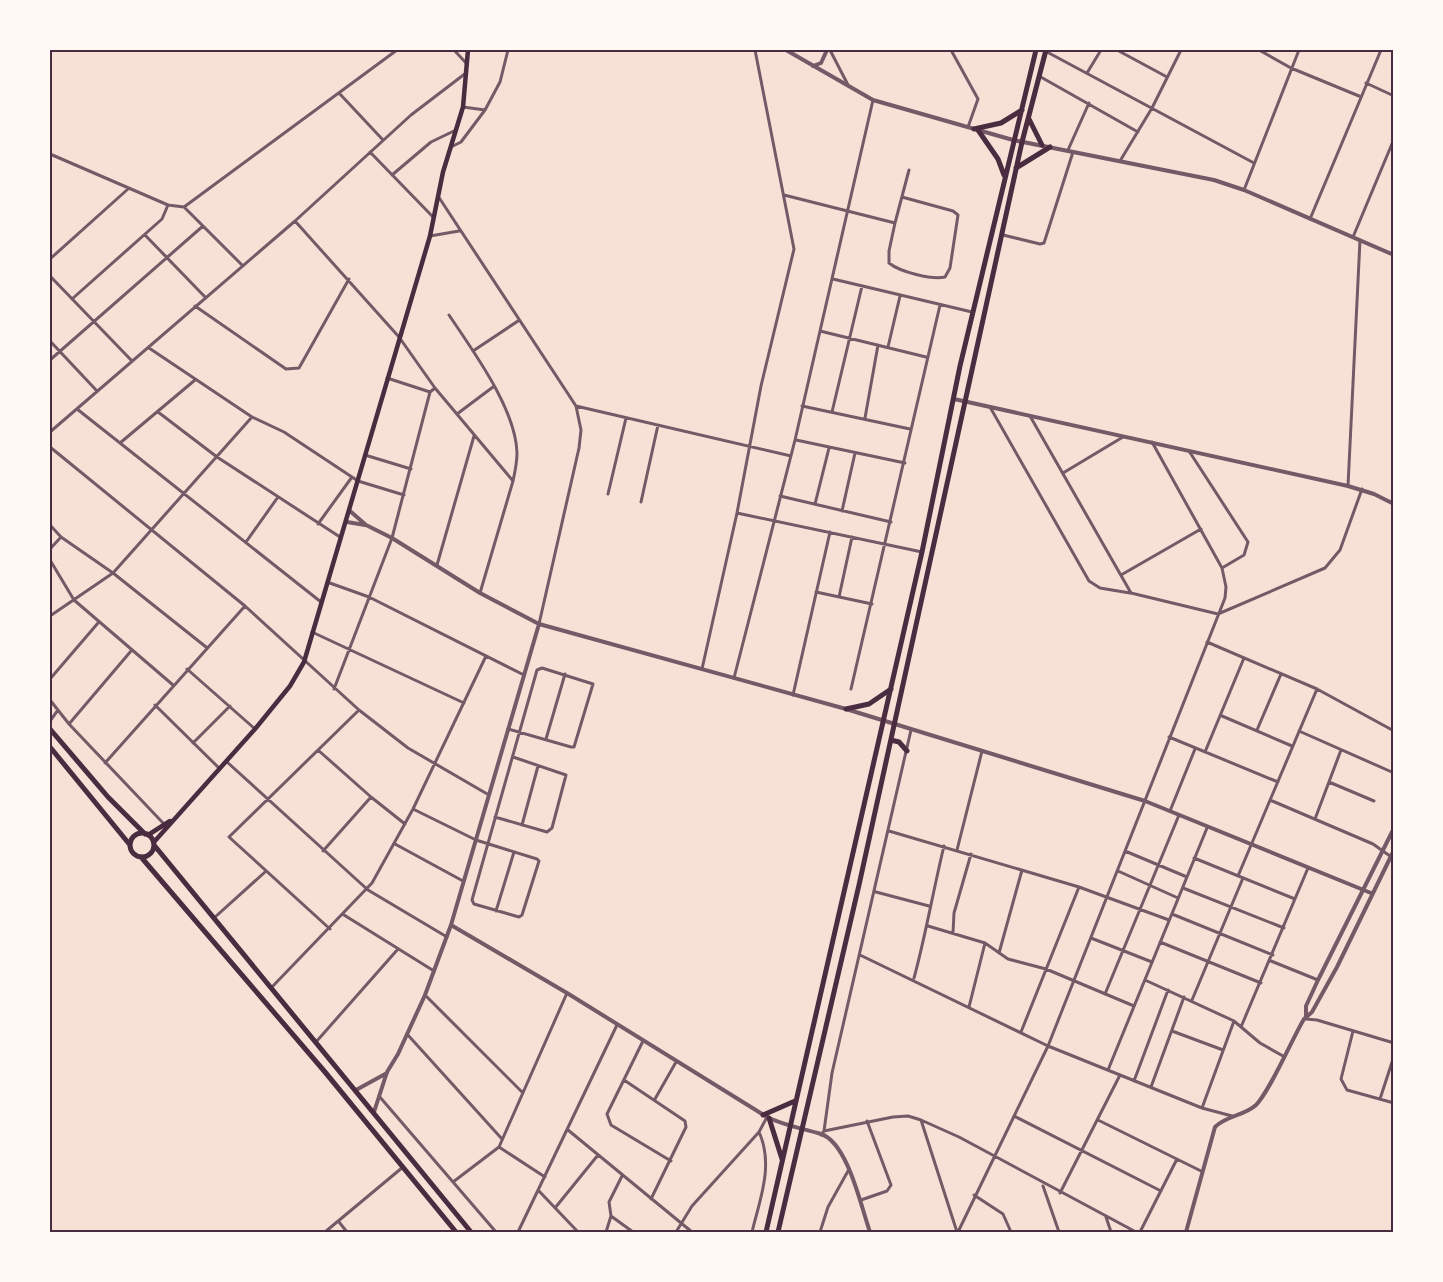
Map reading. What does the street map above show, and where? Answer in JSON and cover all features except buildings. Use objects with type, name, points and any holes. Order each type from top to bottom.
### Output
[{"type":"main road","points":[[141,857],[152,853],[154,844],[173,820],[255,729],[290,686],[304,662],[430,236],[437,196],[463,107],[468,50]]},
{"type":"main road","points":[[766,1233],[922,552],[1004,176],[1036,50]]},
{"type":"main road","points":[[778,1233],[891,740],[1016,168],[1045,50]]},
{"type":"main road","points":[[1004,176],[998,159],[974,128],[1001,123],[1022,110]]},
{"type":"main road","points":[[1029,118],[1042,145]]},
{"type":"main road","points":[[1016,168],[1050,147]]},
{"type":"main road","points":[[846,709],[869,704],[891,689]]},
{"type":"main road","points":[[50,729],[108,797],[147,834],[471,1233]]},
{"type":"main road","points":[[891,740],[899,742],[907,751]]},
{"type":"main road","points":[[50,747],[130,845],[132,852],[141,857],[456,1233]]},
{"type":"main road","points":[[130,845],[135,836],[147,834],[173,820]]},
{"type":"main road","points":[[782,1159],[766,1117],[795,1101]]},
{"type":"street","points":[[50,154],[168,206],[184,207],[397,50]]},
{"type":"street","points":[[454,50],[467,64]]},
{"type":"street","points":[[451,147],[461,142],[485,110],[500,82],[508,50]]},
{"type":"street","points":[[702,669],[751,447],[761,386],[793,256],[794,241],[755,50]]},
{"type":"street","points":[[786,50],[873,100],[1013,140],[1214,180],[1244,190],[1394,255]]},
{"type":"street","points":[[813,66],[821,63],[829,50],[849,87]]},
{"type":"street","points":[[951,50],[978,99],[974,128]]},
{"type":"street","points":[[1045,50],[1254,163]]},
{"type":"street","points":[[1087,73],[1101,50]]},
{"type":"street","points":[[1117,50],[1167,77]]},
{"type":"street","points":[[1120,161],[1152,108],[1181,51],[1175,50]]},
{"type":"street","points":[[1259,50],[1291,68],[1359,96]]},
{"type":"street","points":[[1244,190],[1299,50]]},
{"type":"street","points":[[1310,219],[1359,96],[1380,51],[1375,50]]},
{"type":"street","points":[[50,432],[295,221],[383,140],[467,72]]},
{"type":"street","points":[[1040,76],[1138,132]]},
{"type":"street","points":[[1366,83],[1394,96]]},
{"type":"street","points":[[339,93],[383,140]]},
{"type":"street","points":[[734,678],[795,440],[873,100]]},
{"type":"street","points":[[1067,150],[1089,103]]},
{"type":"street","points":[[463,107],[485,110]]},
{"type":"street","points":[[392,175],[431,142],[456,130]]},
{"type":"street","points":[[1353,237],[1394,139]]},
{"type":"street","points":[[370,152],[433,217]]},
{"type":"street","points":[[1003,235],[1044,243],[1073,152]]},
{"type":"street","points":[[902,197],[953,211],[957,215],[950,268],[945,277],[925,275],[890,263],[889,251],[895,223],[909,170]]},
{"type":"street","points":[[50,259],[128,189]]},
{"type":"street","points":[[784,195],[895,223]]},
{"type":"street","points":[[374,1112],[387,1072],[425,995],[451,925],[539,624],[579,448],[581,430],[576,406],[437,196]]},
{"type":"street","points":[[72,299],[145,236],[162,219],[168,206]]},
{"type":"street","points":[[184,207],[243,266]]},
{"type":"street","points":[[295,221],[399,337],[435,388],[513,481]]},
{"type":"street","points":[[50,360],[203,226]]},
{"type":"street","points":[[430,236],[459,231]]},
{"type":"street","points":[[145,236],[168,256],[206,298]]},
{"type":"street","points":[[1348,486],[1360,240]]},
{"type":"street","points":[[50,276],[132,362]]},
{"type":"street","points":[[195,306],[286,369],[292,370],[299,368],[349,279]]},
{"type":"street","points":[[833,279],[974,312]]},
{"type":"street","points":[[832,412],[862,286]]},
{"type":"street","points":[[888,347],[900,296]]},
{"type":"street","points":[[851,689],[887,544],[910,429],[940,305]]},
{"type":"street","points":[[449,315],[493,387],[514,433],[517,453],[513,481],[480,593]]},
{"type":"street","points":[[473,351],[518,321]]},
{"type":"street","points":[[820,331],[927,357]]},
{"type":"street","points":[[50,341],[98,391]]},
{"type":"street","points":[[864,418],[878,345]]},
{"type":"street","points":[[148,348],[252,417],[284,432],[358,481],[404,495]]},
{"type":"street","points":[[387,378],[430,392]]},
{"type":"street","points":[[120,443],[195,380]]},
{"type":"street","points":[[457,414],[493,387]]},
{"type":"street","points":[[334,689],[392,537],[430,392],[435,388]]},
{"type":"street","points":[[954,399],[1362,489],[1394,504]]},
{"type":"street","points":[[576,406],[791,456]]},
{"type":"street","points":[[802,406],[910,429]]},
{"type":"street","points":[[990,407],[1089,581],[1100,588],[1218,614],[1325,568],[1340,550],[1362,489]]},
{"type":"street","points":[[77,408],[321,602]]},
{"type":"street","points":[[158,412],[217,457],[342,538]]},
{"type":"street","points":[[1029,416],[1131,593]]},
{"type":"street","points":[[50,616],[113,573],[252,417]]},
{"type":"street","points":[[608,494],[626,418]]},
{"type":"street","points":[[641,502],[658,425]]},
{"type":"street","points":[[437,565],[474,436]]},
{"type":"street","points":[[1063,473],[1124,436]]},
{"type":"street","points":[[795,440],[905,463]]},
{"type":"street","points":[[957,1233],[1048,1046],[1225,598],[1226,587],[1222,568],[1152,442]]},
{"type":"street","points":[[50,447],[245,606],[359,710],[434,765],[489,795]]},
{"type":"street","points":[[815,504],[829,447]]},
{"type":"street","points":[[1189,451],[1248,542],[1244,555],[1222,568]]},
{"type":"street","points":[[842,511],[855,453]]},
{"type":"street","points":[[365,455],[411,469]]},
{"type":"street","points":[[318,524],[352,477]]},
{"type":"street","points":[[780,496],[891,522]]},
{"type":"street","points":[[246,542],[278,497]]},
{"type":"street","points":[[350,512],[366,525],[392,537],[480,593],[539,624],[846,709],[1145,801],[1371,893]]},
{"type":"street","points":[[737,513],[922,552]]},
{"type":"street","points":[[347,522],[366,525]]},
{"type":"street","points":[[50,525],[61,537],[113,573],[207,647]]},
{"type":"street","points":[[1121,575],[1201,529]]},
{"type":"street","points":[[793,695],[830,532]]},
{"type":"street","points":[[50,549],[61,537]]},
{"type":"street","points":[[839,597],[852,537]]},
{"type":"street","points":[[50,560],[74,600],[98,623],[173,685]]},
{"type":"street","points":[[327,582],[369,597],[524,675]]},
{"type":"street","points":[[816,592],[872,604]]},
{"type":"street","points":[[105,763],[245,606]]},
{"type":"street","points":[[50,679],[98,623]]},
{"type":"street","points":[[312,632],[465,703]]},
{"type":"street","points":[[1207,642],[1317,689],[1394,731]]},
{"type":"street","points":[[69,724],[131,651]]},
{"type":"street","points":[[272,987],[368,890],[395,844],[486,656]]},
{"type":"street","points":[[1205,752],[1244,658]]},
{"type":"street","points":[[413,808],[476,840],[488,844],[537,859],[540,864],[522,915],[496,911],[472,903],[488,844],[495,818],[513,757],[520,732],[537,670],[542,668],[591,682],[593,687],[574,747],[546,740],[520,732],[508,729]]},
{"type":"street","points":[[187,669],[255,729]]},
{"type":"street","points":[[546,740],[565,674]]},
{"type":"street","points":[[1257,730],[1281,674]]},
{"type":"street","points":[[1192,1000],[1231,906],[1270,800],[1317,689]]},
{"type":"street","points":[[50,700],[69,724],[164,824]]},
{"type":"street","points":[[155,705],[220,770]]},
{"type":"street","points":[[193,743],[230,706]]},
{"type":"street","points":[[50,721],[58,710]]},
{"type":"street","points":[[330,929],[265,872],[230,837],[359,710]]},
{"type":"street","points":[[1222,715],[1292,746]]},
{"type":"street","points":[[823,1133],[832,1073],[876,892],[911,730]]},
{"type":"street","points":[[1299,731],[1394,773]]},
{"type":"street","points":[[1169,737],[1278,782]]},
{"type":"street","points":[[1170,811],[1195,748]]},
{"type":"street","points":[[318,750],[405,824]]},
{"type":"street","points":[[1315,819],[1341,750]]},
{"type":"street","points":[[957,850],[982,751]]},
{"type":"street","points":[[495,818],[550,831],[567,779],[564,773],[513,757]]},
{"type":"street","points":[[227,762],[368,890],[447,937]]},
{"type":"street","points":[[522,825],[539,765]]},
{"type":"street","points":[[1329,782],[1374,801]]},
{"type":"street","points":[[323,851],[371,797]]},
{"type":"street","points":[[1270,800],[1383,849],[1390,856]]},
{"type":"street","points":[[1105,994],[1179,816]]},
{"type":"street","points":[[1108,1070],[1207,828]]},
{"type":"street","points":[[1305,1017],[1306,1006],[1394,828]]},
{"type":"street","points":[[889,831],[1108,896],[1169,920]]},
{"type":"street","points":[[395,844],[463,881]]},
{"type":"street","points":[[914,979],[928,926],[929,906],[944,846]]},
{"type":"street","points":[[1186,1233],[1201,1171],[1215,1127],[1255,1105],[1267,1089],[1282,1056],[1305,1017],[1312,1012],[1337,967],[1371,893],[1394,850]]},
{"type":"street","points":[[1125,851],[1187,877]]},
{"type":"street","points":[[496,911],[514,852]]},
{"type":"street","points":[[953,933],[954,913],[971,854]]},
{"type":"street","points":[[1194,858],[1295,899]]},
{"type":"street","points":[[1241,1027],[1262,983],[1308,868]]},
{"type":"street","points":[[999,953],[1022,870]]},
{"type":"street","points":[[1118,871],[1178,898]]},
{"type":"street","points":[[214,918],[265,872]]},
{"type":"street","points":[[1021,1032],[1079,887]]},
{"type":"street","points":[[1183,888],[1284,928]]},
{"type":"street","points":[[876,892],[929,906]]},
{"type":"street","points":[[1172,914],[1273,955]]},
{"type":"street","points":[[344,915],[434,972]]},
{"type":"street","points":[[451,925],[567,993],[766,1117],[801,1131],[823,1133],[867,1121],[908,1116],[921,1120],[1138,1233],[1177,1159]]},
{"type":"street","points":[[928,926],[985,943],[1008,959],[1046,969],[1134,1006]]},
{"type":"street","points":[[1090,938],[1152,962]]},
{"type":"street","points":[[1160,942],[1262,983]]},
{"type":"street","points":[[969,1007],[985,943]]},
{"type":"street","points":[[316,1043],[398,949]]},
{"type":"street","points":[[860,955],[914,979],[1048,1046],[1202,1108],[1232,1116]]},
{"type":"street","points":[[1271,961],[1318,981]]},
{"type":"street","points":[[1327,962],[1337,967]]},
{"type":"street","points":[[1145,980],[1234,1021],[1260,1043],[1282,1056]]},
{"type":"street","points":[[1134,1081],[1168,990]]},
{"type":"street","points":[[453,1182],[499,1147],[567,993]]},
{"type":"street","points":[[425,995],[523,1093]]},
{"type":"street","points":[[1151,1087],[1184,997]]},
{"type":"street","points":[[1305,1017],[1394,1043]]},
{"type":"street","points":[[1202,1108],[1234,1021]]},
{"type":"street","points":[[518,1233],[617,1025]]},
{"type":"street","points":[[1172,1031],[1222,1050]]},
{"type":"street","points":[[1353,1031],[1341,1079],[1343,1085],[1347,1090],[1394,1104]]},
{"type":"street","points":[[407,1035],[502,1139]]},
{"type":"street","points":[[644,1041],[607,1114],[607,1120],[611,1125],[671,1161]]},
{"type":"street","points":[[1380,1099],[1394,1056]]},
{"type":"street","points":[[655,1099],[676,1062]]},
{"type":"street","points":[[356,1090],[387,1072]]},
{"type":"street","points":[[1060,1193],[1120,1075]]},
{"type":"street","points":[[624,1080],[685,1121],[686,1126],[671,1161],[651,1200]]},
{"type":"street","points":[[380,1096],[496,1233]]},
{"type":"street","points":[[1014,1116],[1161,1191]]},
{"type":"street","points":[[676,1233],[705,1190],[759,1132],[766,1117]]},
{"type":"street","points":[[921,1120],[957,1233]]},
{"type":"street","points":[[1097,1120],[1201,1171]]},
{"type":"street","points":[[859,1201],[887,1191],[891,1185],[867,1121]]},
{"type":"street","points":[[568,1130],[692,1233]]},
{"type":"street","points":[[752,1233],[768,1164],[765,1145],[759,1132]]},
{"type":"street","points":[[823,1133],[838,1148],[870,1233]]},
{"type":"street","points":[[499,1147],[546,1178]]},
{"type":"street","points":[[555,1208],[598,1155]]},
{"type":"street","points":[[326,1233],[403,1167]]},
{"type":"street","points":[[820,1233],[828,1207],[848,1171]]},
{"type":"street","points":[[606,1233],[611,1216],[609,1202],[622,1176]]},
{"type":"street","points":[[1043,1185],[1059,1233]]},
{"type":"street","points":[[539,1191],[578,1233]]},
{"type":"street","points":[[974,1196],[1003,1214],[1011,1233]]},
{"type":"street","points":[[611,1216],[633,1233]]},
{"type":"street","points":[[1106,1217],[1111,1233]]},
{"type":"street","points":[[338,1222],[347,1233]]}]
